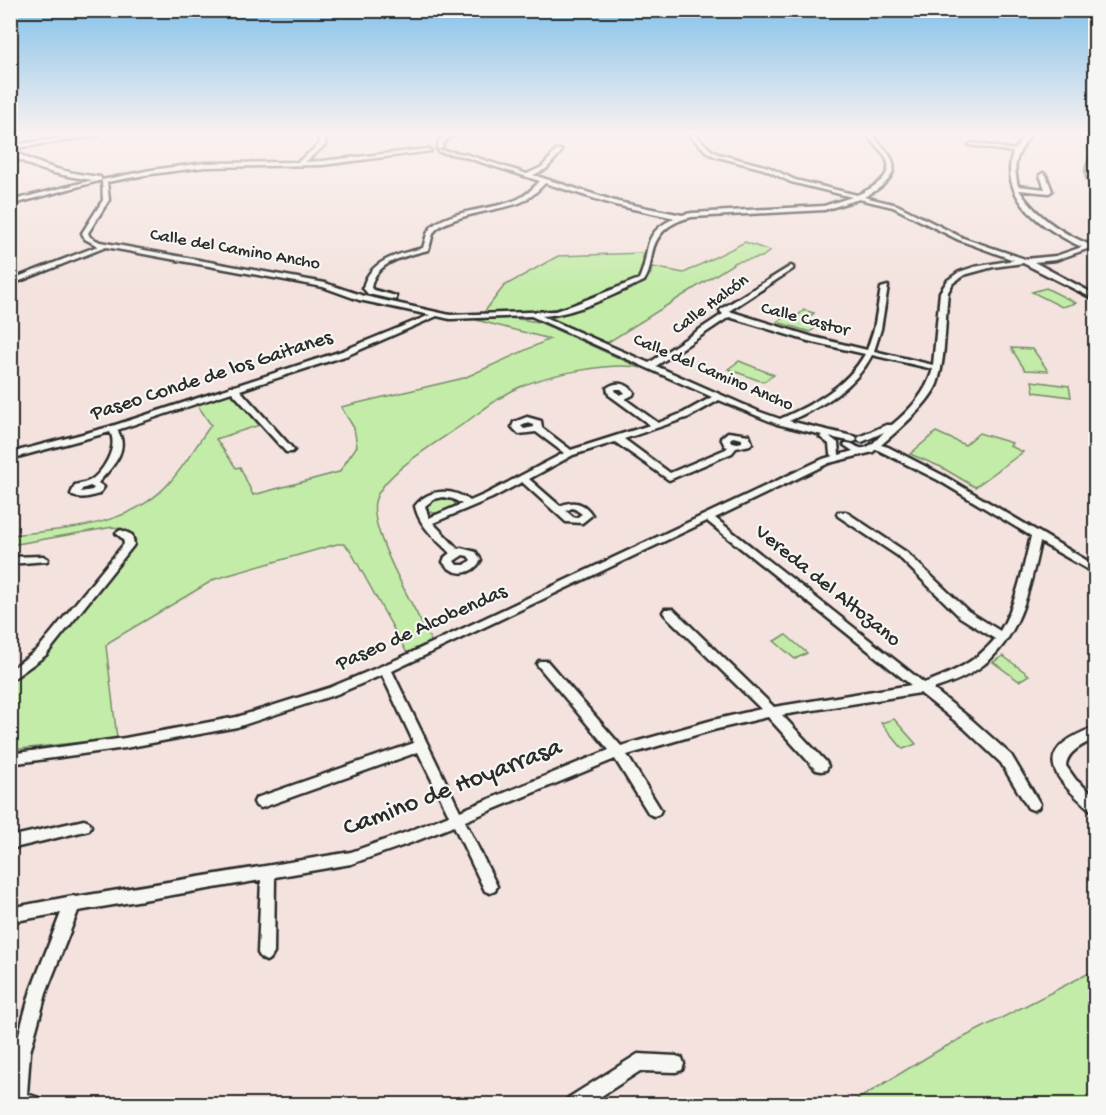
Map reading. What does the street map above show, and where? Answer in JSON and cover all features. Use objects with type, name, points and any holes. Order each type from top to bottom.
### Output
[{"type":"street","points":[[10,203],[75,187]]},
{"type":"street","points":[[102,187],[106,200],[86,233],[87,238],[92,242],[104,246]]},
{"type":"street","points":[[405,308],[402,302],[371,292],[367,288],[369,276],[379,267],[394,259],[426,249],[432,230],[439,225],[471,214],[517,203],[538,187]]},
{"type":"street","points":[[560,187],[617,204],[677,218],[817,208],[838,204],[876,187]]},
{"type":"street","points":[[820,187],[895,206],[946,233],[1027,262],[1095,298]]},
{"type":"street","points":[[1016,188],[1050,191],[1049,187]]},
{"type":"street","points":[[1016,188],[1031,211],[1042,221],[1062,235],[1095,250]]},
{"type":"street","points":[[547,318],[642,280],[646,273],[648,254],[654,238],[665,225],[677,218]]},
{"type":"street","name":"Paseo de Alcobendas","points":[[830,458],[868,449],[922,401],[932,386],[937,366],[944,292],[949,281],[976,268],[1062,257],[1095,243]]},
{"type":"street","points":[[10,283],[104,246]]},
{"type":"street","name":"Calle del Camino Ancho","points":[[104,246],[325,285],[362,298],[432,314]]},
{"type":"street","name":"Calle Halcón","points":[[650,367],[728,314],[724,311],[791,268]]},
{"type":"street","points":[[780,422],[808,410],[838,392],[857,374],[873,353],[885,288]]},
{"type":"street","name":"Paseo Conde de los Gaitanes","points":[[10,456],[112,429],[345,353],[432,314],[466,317],[534,315]]},
{"type":"street","name":"Calle Castor","points":[[728,314],[811,339],[937,366]]},
{"type":"street","name":"Calle del Camino Ancho","points":[[534,315],[547,318],[718,398],[780,422],[853,442]]},
{"type":"street","points":[[233,388],[289,450]]},
{"type":"street","points":[[619,398],[657,426]]},
{"type":"street","points":[[428,522],[524,479],[570,453],[686,416],[718,398]]},
{"type":"street","name":"Paseo de Alcobendas","points":[[10,759],[125,743],[237,722],[333,691],[385,670],[708,517],[830,458],[853,442],[900,422]]},
{"type":"street","name":"Calle del Camino Ancho","points":[[797,427],[824,437],[853,442]]},
{"type":"street","points":[[93,483],[117,451],[119,435],[112,429]]},
{"type":"street","points":[[538,429],[570,453]]},
{"type":"street","points":[[824,437],[836,448],[830,458]]},
{"type":"street","points":[[616,438],[669,477],[729,451],[733,446]]},
{"type":"street","points":[[853,442],[919,467],[1095,570]]},
{"type":"street","points":[[853,442],[868,449]]},
{"type":"street","points":[[524,479],[561,510]]},
{"type":"street","points":[[456,553],[419,510],[422,502],[450,494],[462,498],[468,504]]},
{"type":"street","points":[[842,514],[911,562],[964,614],[1003,638]]},
{"type":"street","name":"Vereda del Altozano","points":[[708,517],[922,688]]},
{"type":"street","points":[[10,677],[42,652],[129,544],[128,537],[121,533]]},
{"type":"street","name":"Camino de Hoyarrasa","points":[[10,915],[351,858],[618,752],[713,725],[771,712],[922,688],[940,682],[978,663],[1003,638],[1020,595],[1036,536]]},
{"type":"street","points":[[10,561],[43,559]]},
{"type":"street","points":[[669,612],[771,712],[820,766]]},
{"type":"street","points":[[543,664],[618,752],[654,810]]},
{"type":"street","points":[[385,670],[490,886]]},
{"type":"street","points":[[922,688],[968,724],[1006,759],[1033,804]]},
{"type":"street","points":[[1095,732],[1060,753],[1058,760],[1059,771],[1068,784],[1095,806]]},
{"type":"street","points":[[261,802],[420,746]]},
{"type":"street","points":[[10,843],[84,826]]},
{"type":"street","points":[[266,953],[268,872]]},
{"type":"street","points":[[33,1104],[26,1102],[18,1104],[22,1052],[39,990],[73,903]]},
{"type":"street","points":[[574,1104],[638,1062],[676,1064]]},
{"type":"green space","points":[[745,242],[770,251],[762,257],[736,262],[607,343],[551,318],[573,312],[642,283],[651,274],[652,267],[684,273]]},
{"type":"green space","points":[[643,253],[643,273],[636,279],[566,307],[534,312],[482,315],[504,286],[558,256]]},
{"type":"green space","points":[[1046,288],[1076,303],[1062,307],[1032,292]]},
{"type":"green space","points":[[804,310],[814,313],[805,321],[819,325],[810,332],[777,322],[786,315],[795,318]]},
{"type":"green space","points":[[511,318],[539,322],[641,368],[614,366],[580,370],[532,382],[513,390],[414,457],[400,468],[380,491],[375,502],[379,532],[386,552],[431,641],[407,653],[350,550],[344,544],[337,544],[215,579],[109,642],[106,646],[117,738],[11,750],[11,680],[45,654],[136,540],[129,531],[113,527],[11,545],[11,535],[53,531],[96,523],[117,517],[154,497],[186,462],[211,425],[196,403],[221,394],[229,394],[236,399],[260,425],[216,439],[236,468],[240,467],[253,495],[339,472],[357,446],[354,428],[341,407],[464,378],[550,339],[476,320]]},
{"type":"green space","points":[[1011,348],[1033,349],[1048,371],[1025,370]]},
{"type":"green space","points":[[739,361],[774,375],[763,382],[728,369]]},
{"type":"green space","points":[[1032,381],[1069,386],[1071,397],[1034,392]]},
{"type":"green space","points":[[936,432],[965,445],[979,433],[1012,443],[1010,446],[1023,452],[975,487],[941,467],[910,454]]},
{"type":"green space","points":[[444,497],[452,498],[456,506],[443,513],[428,511],[427,504]]},
{"type":"green space","points":[[786,635],[807,653],[795,659],[774,641]]},
{"type":"green space","points":[[1003,656],[1029,675],[1019,681],[993,662]]},
{"type":"green space","points":[[894,719],[916,744],[903,749],[881,723]]},
{"type":"green space","points":[[1095,970],[1095,1104],[850,1104],[939,1050]]}]
